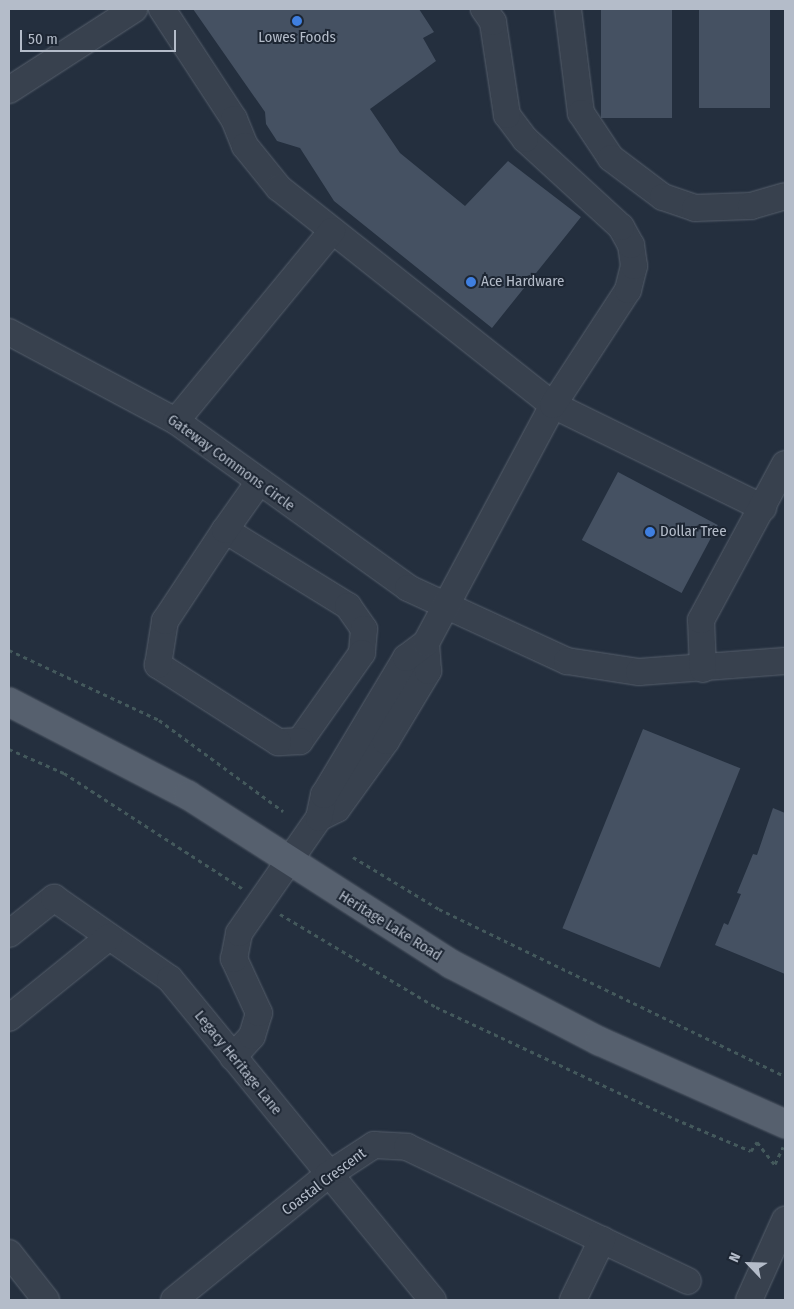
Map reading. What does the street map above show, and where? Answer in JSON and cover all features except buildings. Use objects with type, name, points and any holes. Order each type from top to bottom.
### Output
[{"type":"main road","name":"Heritage Lake Road","points":[[9,702],[188,795],[288,862],[451,964],[599,1041],[785,1124]]},
{"type":"street","points":[[9,90],[134,9]]},
{"type":"street","points":[[162,9],[234,119],[245,146],[279,188],[553,406],[763,508]]},
{"type":"street","points":[[233,1056],[252,1036],[259,1013],[234,959],[239,933],[319,818],[337,809],[386,741],[428,671],[426,643],[553,406],[628,290],[634,266],[631,245],[621,227],[524,139],[507,115],[493,22],[484,9]]},
{"type":"street","points":[[568,9],[581,113],[611,158],[663,197],[695,208],[751,206],[785,196]]},
{"type":"street","points":[[176,421],[332,231]]},
{"type":"street","name":"Gateway Commons Circle","points":[[9,332],[176,421],[408,588],[445,608],[567,661],[638,672],[703,669],[785,661]]},
{"type":"street","points":[[703,669],[701,620],[785,464]]},
{"type":"street","points":[[225,530],[348,606],[364,629],[362,653],[300,741],[278,742],[158,665],[164,621],[225,530],[259,482]]},
{"type":"street","name":"Legacy Heritage Lane","points":[[9,934],[54,898],[170,980],[328,1175],[433,1300]]},
{"type":"street","points":[[9,1018],[109,937]]},
{"type":"street","name":"Coastal Crescent","points":[[174,1300],[328,1175],[374,1145],[407,1147],[688,1281]]},
{"type":"street","points":[[749,1300],[785,1220]]},
{"type":"street","points":[[573,1300],[602,1240]]},
{"type":"street","points":[[9,1253],[46,1300]]},
{"type":"path","points":[[9,650],[159,720],[283,811]]},
{"type":"path","points":[[9,749],[64,772],[236,884]]},
{"type":"path","points":[[353,857],[439,909],[785,1076]]},
{"type":"path","points":[[282,915],[436,1007],[675,1119],[751,1151],[757,1142],[775,1165],[785,1142]]},
{"type":"place","name":"Lowes Foods","points":[[297,21]]},
{"type":"place","name":"Ace Hardware","points":[[471,282]]},
{"type":"place","name":"Dollar Tree","points":[[650,532]]}]
